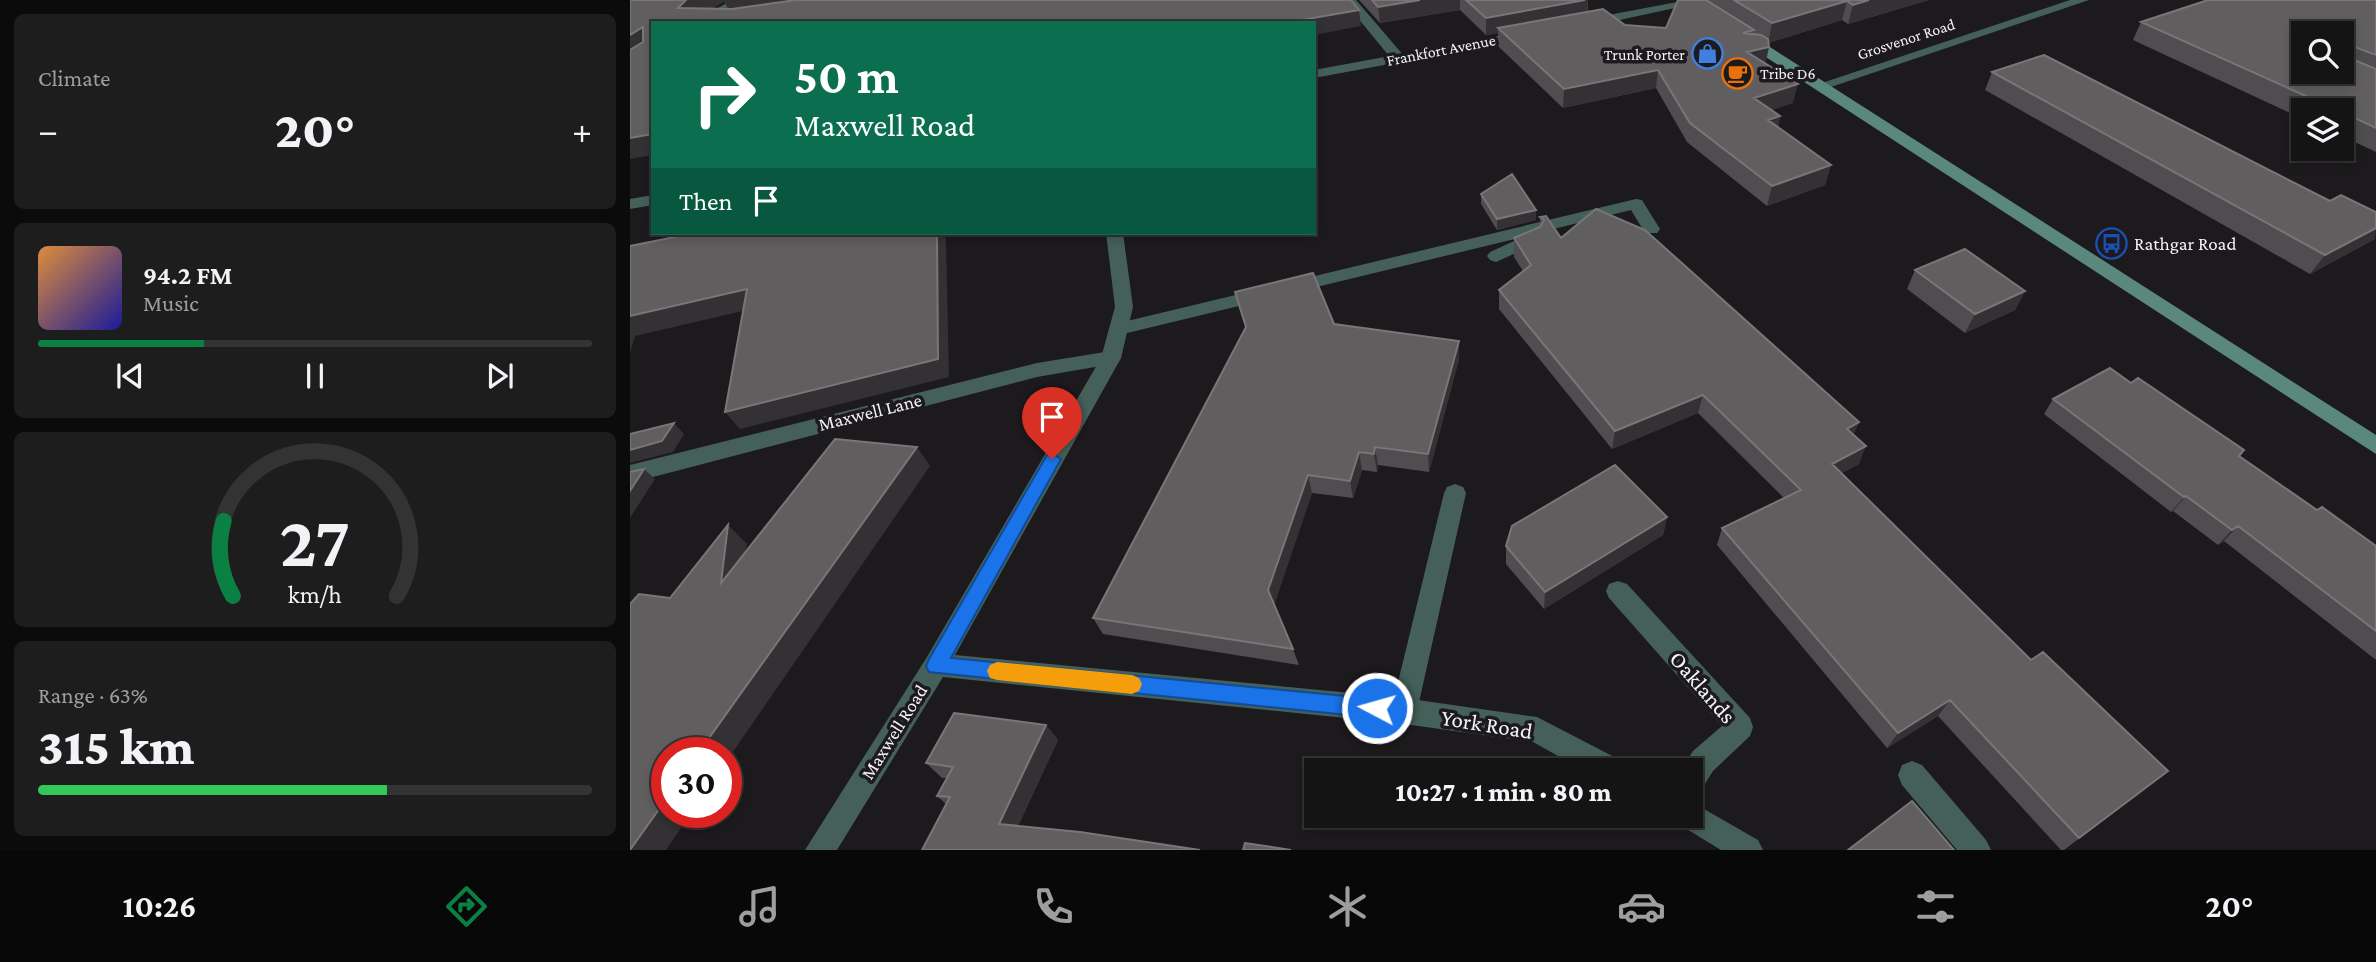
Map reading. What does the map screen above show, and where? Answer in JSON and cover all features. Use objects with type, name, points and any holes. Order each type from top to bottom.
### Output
[{"type":"main road","points":[[1733,30],[2376,446]]},
{"type":"street","points":[[699,21],[742,0]]},
{"type":"street","points":[[1349,0],[1399,58]]},
{"type":"street","name":"Grosvenor Road","points":[[1820,86],[2083,0]]},
{"type":"street","points":[[1577,25],[1697,3]]},
{"type":"street","points":[[699,21],[741,19]]},
{"type":"street","name":"Frankfort Avenue","points":[[1316,74],[1541,32]]},
{"type":"street","points":[[630,204],[651,200]]},
{"type":"street","points":[[1119,329],[1636,204],[1651,229]]},
{"type":"street","points":[[1496,256],[1576,219]]},
{"type":"street","name":"Maxwell Road","points":[[820,850],[936,666],[1111,358],[1124,307],[1114,235]]},
{"type":"street","name":"Maxwell Lane","points":[[630,474],[1037,370],[1111,358]]},
{"type":"street","points":[[1404,711],[1455,493]]},
{"type":"street","name":"Oaklands","points":[[1618,591],[1740,727],[1703,761]]},
{"type":"street","name":"York Road","points":[[936,666],[1404,711],[1537,730],[1589,758]]},
{"type":"street","points":[[1912,775],[1976,850]]},
{"type":"street","points":[[1703,823],[1748,850]]},
{"type":"building","points":[[630,0],[686,0],[678,8],[732,9],[796,0],[1351,0],[1359,10],[1296,21],[651,21],[651,134],[630,138],[630,50],[643,42],[643,27],[630,35]]},
{"type":"building","points":[[1372,0],[1420,0],[1378,7]]},
{"type":"building","points":[[1466,0],[1585,0],[1486,18]]},
{"type":"building","points":[[1678,0],[1706,0],[1754,30],[1743,33],[1761,35],[1768,39],[1769,47],[1747,52],[1798,84],[1754,98],[1780,116],[1768,120],[1831,165],[1772,186],[1690,123],[1658,70],[1564,89],[1498,28],[1603,9],[1625,25],[1666,28]]},
{"type":"building","points":[[1734,0],[1869,0],[1853,5],[1847,1],[1772,23]]},
{"type":"building","points":[[2208,0],[2376,0],[2376,55],[2354,48],[2354,21],[2291,21],[2291,84],[2354,84],[2354,60],[2376,69],[2376,128],[2354,118],[2354,98],[2310,98],[2141,22]]},
{"type":"building","points":[[2044,55],[2330,201],[2341,195],[2376,212],[2376,228],[2325,255],[1992,72]]},
{"type":"building","points":[[1512,174],[1536,210],[1497,219],[1481,194]]},
{"type":"building","points":[[1596,209],[1645,230],[1859,422],[1847,429],[1866,446],[1832,464],[2031,660],[2043,652],[2168,771],[2079,838],[1950,700],[1898,733],[1722,528],[1801,490],[1703,395],[1615,431],[1499,290],[1531,265],[1514,238],[1540,227],[1544,220],[1540,217],[1546,216],[1561,238]]},
{"type":"building","points":[[684,235],[937,235],[938,359],[725,412],[747,289],[630,316],[630,246]]},
{"type":"building","points":[[1965,249],[2025,291],[1975,314],[1915,270]]},
{"type":"building","points":[[1313,273],[1334,324],[1459,341],[1428,454],[1375,447],[1374,454],[1359,452],[1350,481],[1308,475],[1268,590],[1293,649],[1093,618],[1246,327],[1235,292]]},
{"type":"building","points":[[2110,368],[2131,383],[2138,378],[2244,450],[2239,456],[2317,510],[2322,507],[2376,546],[2376,631],[2238,526],[2232,530],[2053,399]]},
{"type":"building","points":[[674,423],[662,441],[630,450],[630,434]]},
{"type":"building","points":[[835,439],[917,447],[710,737],[651,737],[651,820],[630,850],[630,604],[639,594],[670,598],[728,525],[721,583]]},
{"type":"building","points":[[1615,465],[1667,517],[1545,592],[1506,546],[1512,526]]},
{"type":"building","points":[[644,469],[630,491],[630,472]]},
{"type":"building","points":[[954,713],[1046,725],[999,824],[1080,832],[1200,850],[922,850],[950,797],[937,796],[953,767],[926,763]]},
{"type":"building","points":[[1912,801],[1954,850],[1848,850]]},
{"type":"building","points":[[1245,843],[1291,850],[1243,850]]},
{"type":"slow traffic","points":[[997,671],[1132,684]]},
{"type":"place","name":"Trunk Porter","points":[[1708,54]]},
{"type":"place","name":"Tribe D6","points":[[1737,73]]},
{"type":"place","name":"Rathgar Road","points":[[2111,243]]},
{"type":"route","points":[[1052,459],[936,666],[1377,708]]}]
